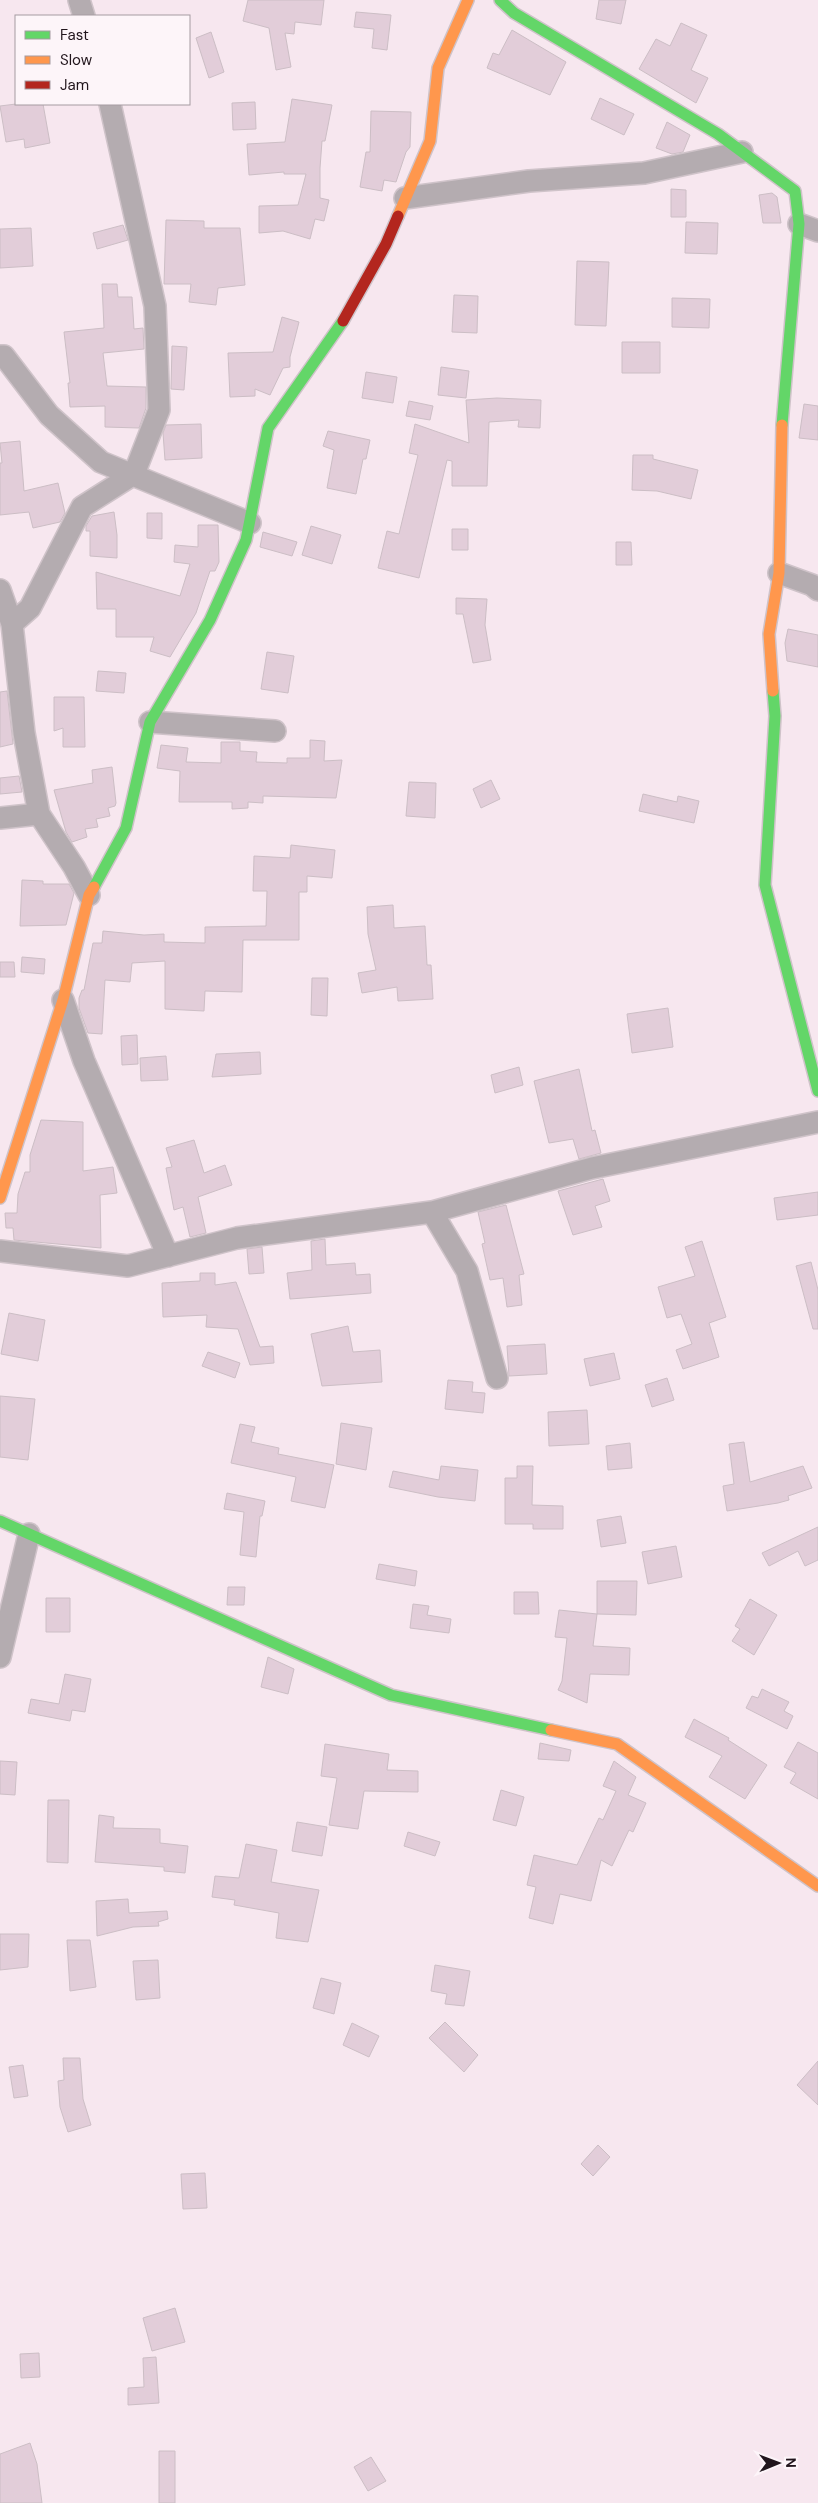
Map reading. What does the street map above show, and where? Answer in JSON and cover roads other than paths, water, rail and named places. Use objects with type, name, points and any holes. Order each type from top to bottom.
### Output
[{"type":"street","points":[[79,0],[84,15]]},
{"type":"street","points":[[0,1198],[63,1000],[89,895],[126,828],[150,722],[210,620],[246,540],[268,428],[335,335],[386,244],[430,141],[438,68],[468,0]]},
{"type":"street","points":[[500,0],[514,13],[718,134],[795,191],[809,227],[783,399],[779,573],[769,634],[775,716],[765,885],[818,1091]]},
{"type":"street","points":[[12,624],[30,608],[82,507],[134,474],[159,410],[155,306],[110,105]]},
{"type":"street","points":[[405,198],[528,181],[644,173],[742,152]]},
{"type":"street","points":[[0,356],[4,356],[49,415],[101,462],[250,523]]},
{"type":"street","points":[[779,573],[812,585],[818,590]]},
{"type":"street","points":[[0,590],[12,624],[24,733],[38,814],[74,868],[89,895]]},
{"type":"street","points":[[150,722],[275,732]]},
{"type":"street","points":[[0,818],[38,814]]},
{"type":"street","points":[[63,1000],[84,1061],[168,1256]]},
{"type":"street","points":[[0,1251],[128,1266],[237,1238],[432,1212],[592,1168],[818,1122]]},
{"type":"street","points":[[432,1212],[467,1270],[497,1378]]},
{"type":"street","points":[[0,1521],[391,1695],[617,1744],[818,1886]]},
{"type":"street","points":[[0,1657],[29,1534]]}]
